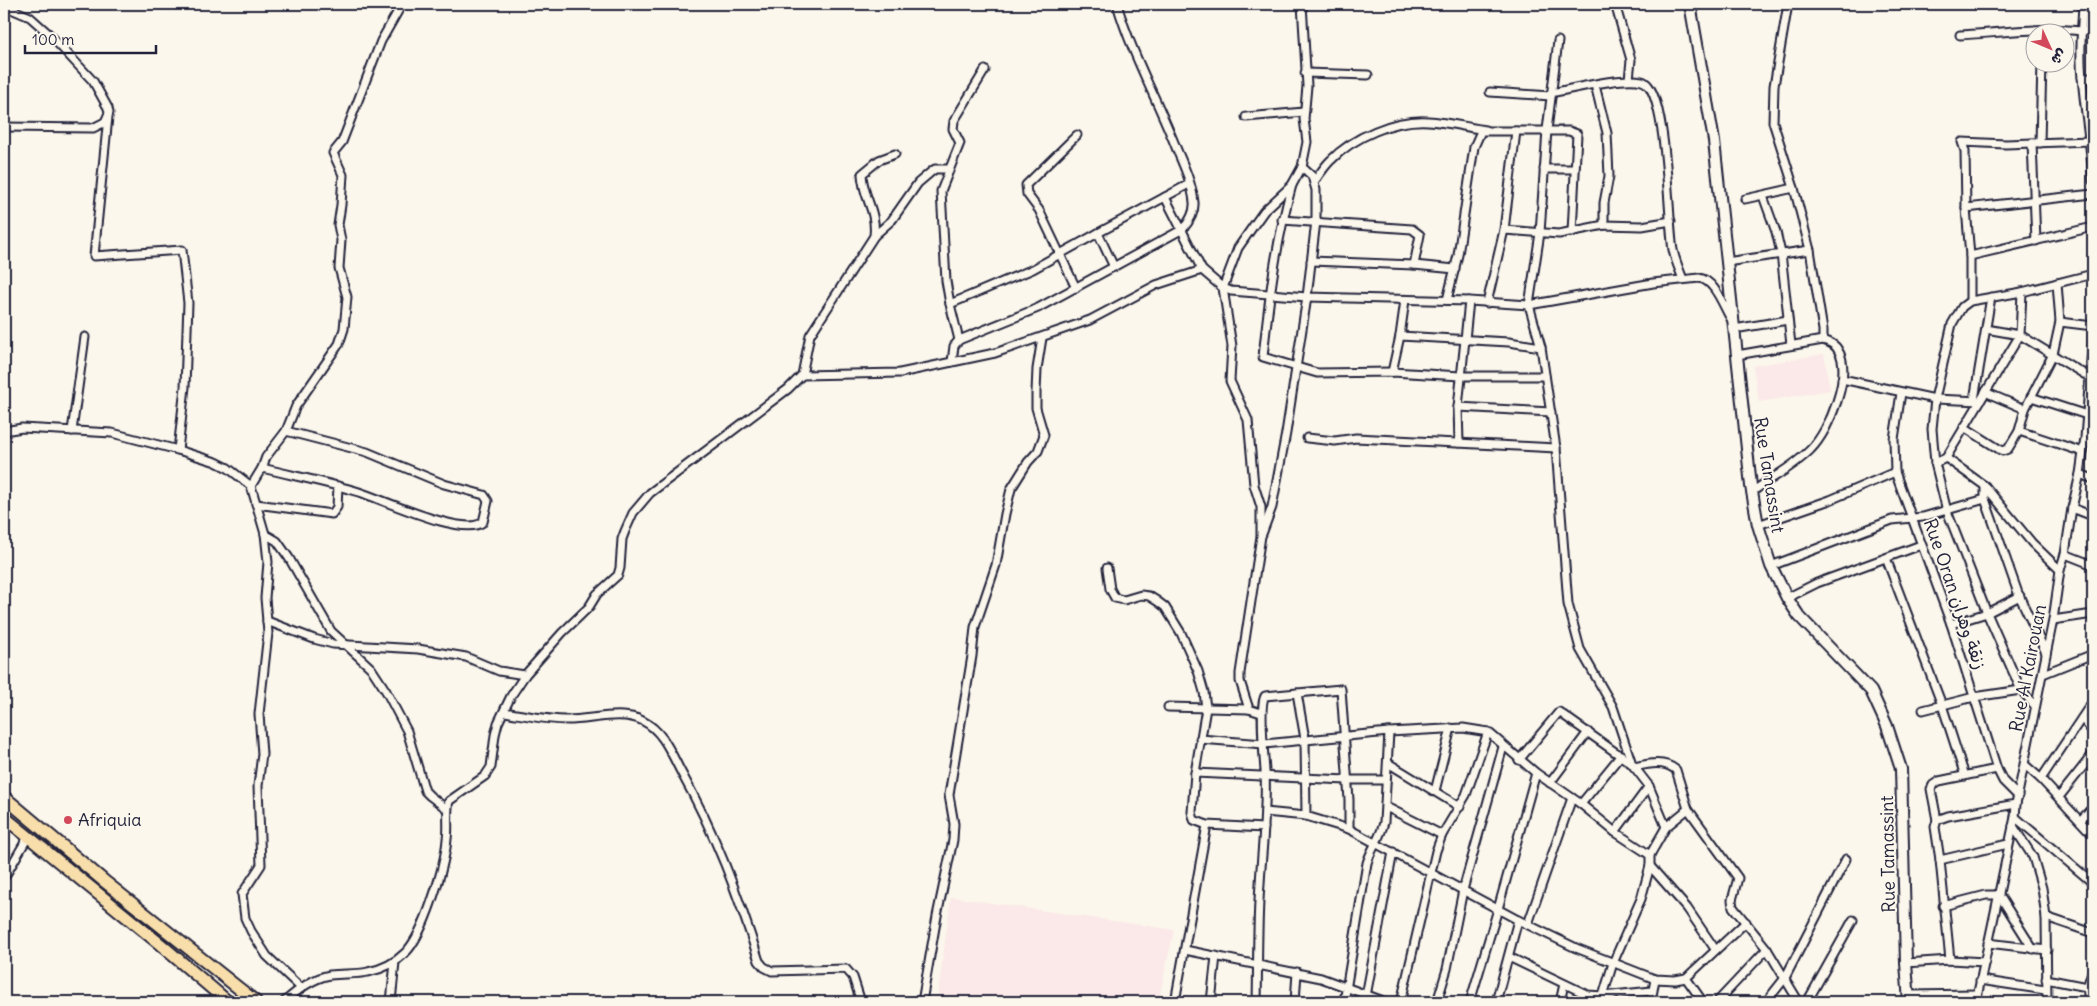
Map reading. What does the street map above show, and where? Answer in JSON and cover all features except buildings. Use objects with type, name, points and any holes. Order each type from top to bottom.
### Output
[{"type":"highway","points":[[4,797],[104,881],[256,1002]]},
{"type":"highway","points":[[4,817],[228,1002]]},
{"type":"main road","name":"Rue Tamassint","points":[[1690,4],[1714,140],[1752,492],[1758,525],[1770,566],[1799,616],[1871,691],[1887,726],[1901,769],[1906,963],[1909,998]]},
{"type":"street","points":[[251,486],[270,451],[286,431],[296,406],[339,344],[344,329],[347,297],[339,268],[341,240],[338,226],[343,175],[333,153],[342,142],[381,41],[402,4]]},
{"type":"street","points":[[952,362],[954,346],[959,340],[1038,308],[1183,229],[1190,220],[1194,202],[1189,184],[1168,124],[1143,74],[1125,30],[1117,4]]},
{"type":"street","points":[[1302,4],[1307,86],[1304,112],[1307,142],[1302,167],[1292,185],[1282,220],[1270,295],[1263,358],[1317,373],[1392,372],[1461,376],[1545,376]]},
{"type":"street","points":[[1615,4],[1631,60],[1629,79]]},
{"type":"street","points":[[1788,4],[1774,86],[1773,122],[1794,188],[1810,250],[1823,330],[1822,340]]},
{"type":"street","points":[[2083,4],[2082,77],[2091,141],[2093,181]]},
{"type":"street","points":[[4,6],[30,17],[75,61],[97,89],[108,108],[94,256],[182,250],[188,303],[185,387],[178,450]]},
{"type":"street","points":[[2074,30],[2093,33]]},
{"type":"street","points":[[1960,35],[2024,33]]},
{"type":"street","points":[[1558,41],[1547,130],[1540,233],[1529,305],[1541,347],[1552,412],[1568,604],[1580,648],[1613,707],[1633,766]]},
{"type":"street","points":[[959,340],[946,281],[941,191],[960,143],[953,129],[954,121],[984,70]]},
{"type":"street","points":[[2040,143],[2042,72]]},
{"type":"street","points":[[1306,73],[1368,76]]},
{"type":"street","points":[[2082,77],[2093,79]]},
{"type":"street","points":[[1490,92],[1551,94],[1629,79],[1647,83],[1652,89],[1659,112],[1673,249],[1683,279]]},
{"type":"street","points":[[1595,85],[1607,133],[1609,176],[1604,203],[1604,225]]},
{"type":"street","points":[[1246,116],[1304,112]]},
{"type":"street","points":[[4,127],[93,128],[100,126],[108,117]]},
{"type":"street","points":[[1314,182],[1331,160],[1351,144],[1372,133],[1400,124],[1426,121],[1487,130],[1569,131],[1577,134],[1572,232]]},
{"type":"street","points":[[1447,300],[1455,269],[1474,147],[1481,132],[1487,130]]},
{"type":"street","points":[[1487,303],[1504,230],[1516,131]]},
{"type":"street","points":[[1076,288],[1039,210],[1027,194],[1026,185],[1077,135]]},
{"type":"street","points":[[1970,301],[1965,151],[1962,142],[2040,143],[2091,141]]},
{"type":"street","points":[[2032,143],[2036,241]]},
{"type":"street","points":[[874,236],[875,223],[873,212],[864,191],[862,174],[879,160],[895,154]]},
{"type":"street","points":[[1261,536],[1272,507],[1278,480],[1307,297],[1316,221],[1316,190],[1314,182],[1312,176],[1302,167]]},
{"type":"street","points":[[284,1002],[301,988],[312,982],[330,975],[361,973],[384,968],[395,962],[406,952],[417,936],[427,915],[447,840],[447,809],[449,801],[485,776],[491,767],[495,735],[511,696],[525,675],[562,632],[589,607],[597,594],[618,575],[622,539],[639,504],[788,389],[802,374],[810,335],[874,236],[892,220],[918,183],[934,170],[949,169]]},
{"type":"street","points":[[1544,169],[1574,170]]},
{"type":"street","points":[[950,304],[1033,269],[1059,253],[1189,184]]},
{"type":"street","points":[[1248,709],[1240,681],[1240,673],[1261,536],[1260,507],[1254,485],[1248,420],[1230,381],[1232,346],[1223,288],[1238,248],[1264,211],[1292,185]]},
{"type":"street","points":[[1745,199],[1794,188]]},
{"type":"street","points":[[1966,208],[2093,194]]},
{"type":"street","points":[[1763,196],[1781,253],[1791,344]]},
{"type":"street","points":[[1165,197],[1183,229],[1202,270],[1223,288],[1231,291],[1307,297],[1447,300],[1529,305],[1683,279],[1706,279],[1712,284],[1734,326],[1788,320]]},
{"type":"street","points":[[1282,220],[1412,229],[1420,235],[1414,265]]},
{"type":"street","points":[[1504,230],[1559,234],[1604,225],[1642,226],[1671,221]]},
{"type":"street","points":[[1970,256],[2093,227]]},
{"type":"street","points":[[1098,233],[1114,267]]},
{"type":"street","points":[[1726,262],[1810,250]]},
{"type":"street","points":[[1311,261],[1414,265],[1455,269]]},
{"type":"street","points":[[802,374],[900,373],[995,353],[1090,320],[1156,285],[1202,270]]},
{"type":"street","points":[[2035,706],[2021,690],[1987,613],[1947,511],[1935,463],[1932,429],[1935,399],[1952,324],[1962,307],[1970,301],[2022,292],[2093,274]]},
{"type":"street","points":[[1964,427],[2003,451],[2008,449],[2019,431],[2025,409],[2053,354],[2060,322],[2057,283]]},
{"type":"street","points":[[1842,379],[1935,399],[1977,400],[1985,392],[2020,335],[2022,292]]},
{"type":"street","points":[[1935,463],[1946,458],[1977,400],[1991,297]]},
{"type":"street","points":[[1392,372],[1405,300]]},
{"type":"street","points":[[1459,443],[1458,407],[1469,301]]},
{"type":"street","points":[[2060,322],[2093,326]]},
{"type":"street","points":[[1986,329],[2020,335],[2089,377]]},
{"type":"street","points":[[1400,336],[1509,342],[1541,347]]},
{"type":"street","name":"Rue Al Kairouan","points":[[1976,1002],[2054,620],[2060,570],[2066,554],[2072,508],[2080,474],[2087,415],[2090,406],[2089,377],[2092,363],[2093,336]]},
{"type":"street","points":[[72,431],[85,337]]},
{"type":"street","points":[[922,1002],[953,840],[954,824],[949,795],[968,683],[975,626],[996,565],[1011,489],[1028,462],[1038,451],[1044,436],[1036,400],[1037,369],[1042,338]]},
{"type":"street","points":[[1737,355],[1822,340],[1835,346],[1840,352],[1842,379],[1831,417],[1819,439],[1804,455],[1752,492]]},
{"type":"street","points":[[1985,392],[2025,409]]},
{"type":"street","name":"Rue Oran زنقة وهران","points":[[1901,393],[1894,439],[1895,472],[1913,516],[1921,544],[1951,624],[1997,769],[2003,782],[2018,796]]},
{"type":"street","points":[[2031,397],[2087,415]]},
{"type":"street","points":[[1458,407],[1552,412]]},
{"type":"street","points":[[4,431],[22,428],[103,431],[178,450],[216,462],[238,475],[251,486],[266,534],[268,562],[265,598],[268,633],[259,714],[262,754],[258,786],[261,865],[242,894],[245,918],[251,931],[267,956],[301,988]]},
{"type":"street","points":[[262,468],[338,486],[418,515],[468,526],[479,526],[483,522],[488,501],[484,496],[444,484],[367,452],[286,431]]},
{"type":"street","points":[[2019,431],[2083,452]]},
{"type":"street","points":[[1307,438],[1335,441],[1356,438],[1556,448]]},
{"type":"street","points":[[2085,438],[2093,441]]},
{"type":"street","points":[[1946,458],[1985,486],[2032,543],[2060,570]]},
{"type":"street","points":[[1758,525],[1830,500],[1895,472]]},
{"type":"street","points":[[2080,474],[2093,479]]},
{"type":"street","points":[[256,504],[332,514],[337,507],[338,486]]},
{"type":"street","points":[[1985,486],[1985,499],[2020,596],[2046,653]]},
{"type":"street","points":[[1770,566],[1892,520],[1913,516],[1923,517],[1985,499]]},
{"type":"street","points":[[2072,508],[2093,516]]},
{"type":"street","points":[[266,534],[282,547],[331,631],[371,668],[386,691],[407,731],[425,791],[447,809]]},
{"type":"street","points":[[1787,598],[1817,583],[1921,544]]},
{"type":"street","points":[[2066,554],[2093,565]]},
{"type":"street","points":[[1886,558],[1942,705],[1965,776]]},
{"type":"street","points":[[1107,568],[1110,589],[1115,598],[1124,600],[1149,596],[1165,607],[1198,671],[1206,708],[1195,773],[1192,816],[1196,822],[1207,825],[1264,828]]},
{"type":"street","points":[[1951,624],[1987,613],[2020,596]]},
{"type":"street","points":[[2054,620],[2093,614]]},
{"type":"street","points":[[266,621],[314,639],[347,646],[370,645],[418,649],[466,658],[499,671],[525,675]]},
{"type":"street","points":[[2043,674],[2093,654]]},
{"type":"street","points":[[1257,1002],[1259,886],[1265,812],[1262,699],[1265,696],[1341,689],[1349,830]]},
{"type":"street","points":[[1923,710],[1974,697],[2021,690]]},
{"type":"street","points":[[1297,693],[1305,739],[1306,816]]},
{"type":"street","points":[[2041,779],[2093,701]]},
{"type":"street","points":[[1168,707],[1248,709],[1262,713]]},
{"type":"street","points":[[504,712],[566,720],[624,717],[642,720],[656,730],[663,738],[696,799],[728,869],[759,961],[764,967],[772,971],[846,969],[853,977],[861,1002]]},
{"type":"street","points":[[1519,760],[1559,712],[1621,755],[1633,766],[1649,786],[1666,827]]},
{"type":"street","points":[[2082,718],[2093,732]]},
{"type":"street","points":[[1200,739],[1264,744],[1451,728],[1468,728],[1488,732],[1503,747],[1536,773],[1581,804],[1615,832],[1650,855]]},
{"type":"street","points":[[1435,791],[1451,728]]},
{"type":"street","points":[[1344,1002],[1366,864],[1370,851],[1382,829],[1386,807],[1389,732]]},
{"type":"street","points":[[1401,1002],[1436,851],[1442,835],[1466,795],[1488,732]]},
{"type":"street","points":[[1550,783],[1588,732]]},
{"type":"street","points":[[1437,1002],[1447,969],[1463,890],[1503,747]]},
{"type":"street","points":[[2059,797],[2093,754]]},
{"type":"street","points":[[1581,804],[1621,755]]},
{"type":"street","points":[[1388,763],[1460,807]]},
{"type":"street","points":[[1633,766],[1653,764],[1672,766],[1676,770],[1681,780],[1688,809],[1703,832],[1736,873],[1738,878],[1732,900],[1733,906],[1767,949],[1799,1002]]},
{"type":"street","points":[[2025,765],[2059,797],[2093,835]]},
{"type":"street","points":[[1950,960],[1935,827],[1937,820],[1931,789],[1933,784],[1939,781],[1997,769]]},
{"type":"street","points":[[1195,773],[1386,780]]},
{"type":"street","points":[[1470,1002],[1536,773]]},
{"type":"street","points":[[1615,832],[1649,786]]},
{"type":"street","points":[[1528,924],[1572,798]]},
{"type":"street","points":[[1937,820],[1948,816],[2016,804]]},
{"type":"street","points":[[1386,807],[1442,835]]},
{"type":"street","points":[[2080,821],[2093,808]]},
{"type":"street","points":[[1603,996],[1613,963],[1641,899],[1650,866],[1650,855],[1666,827],[1688,809]]},
{"type":"street","points":[[1265,812],[1306,816],[1349,830],[1518,920],[1576,948],[1655,979],[1675,980],[1686,978],[1746,922]]},
{"type":"street","points":[[2015,817],[2093,883]]},
{"type":"street","points":[[1175,1002],[1207,825]]},
{"type":"street","points":[[2013,826],[2034,857],[2042,888],[2046,917],[2047,1002]]},
{"type":"street","points":[[4,878],[28,837]]},
{"type":"street","points":[[1940,860],[2008,844]]},
{"type":"street","points":[[1366,996],[1393,852]]},
{"type":"street","points":[[1766,1002],[1785,978],[1846,859]]},
{"type":"street","points":[[1650,866],[1687,908],[1715,949]]},
{"type":"street","points":[[1943,906],[1986,895],[1999,895],[2033,949]]},
{"type":"street","points":[[2046,917],[2093,933]]},
{"type":"street","points":[[1496,1002],[1518,920]]},
{"type":"street","points":[[1807,1002],[1853,920]]},
{"type":"street","points":[[1988,943],[2047,950]]},
{"type":"street","points":[[1717,1002],[1767,949]]},
{"type":"street","points":[[1185,950],[1258,966],[1297,972],[1327,980],[1385,1002]]},
{"type":"street","points":[[1211,1002],[1216,956]]},
{"type":"street","points":[[1509,957],[1588,995],[1603,996],[1652,991]]},
{"type":"street","points":[[1906,963],[1950,960],[1985,962]]},
{"type":"street","points":[[391,1002],[395,962]]},
{"type":"street","points":[[2089,1002],[2087,987],[2093,969]]},
{"type":"street","points":[[1295,1002],[1297,972]]},
{"type":"street","points":[[1686,978],[1703,1002]]},
{"type":"street","points":[[1651,1002],[1655,979]]},
{"type":"street","points":[[2046,979],[2087,987]]},
{"type":"street","points":[[1980,980],[2046,990]]},
{"type":"street","points":[[1560,1002],[1564,984]]},
{"type":"street","points":[[1909,998],[1977,994]]},
{"type":"shaded area","points":[[1824,354],[1830,390],[1759,402],[1753,366]]},
{"type":"shaded area","points":[[951,897],[1174,930],[1158,1002],[937,1002]]},
{"type":"place","name":"Afriquia","points":[[68,820]]}]
